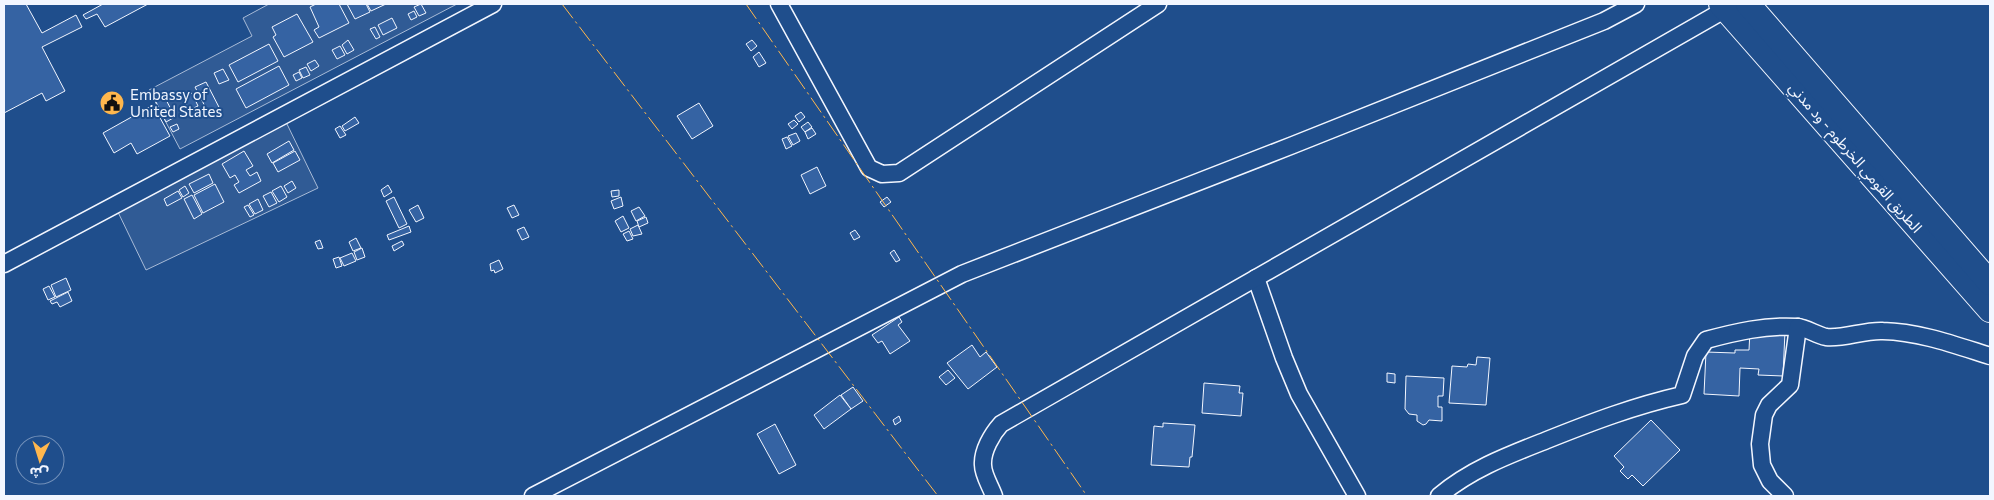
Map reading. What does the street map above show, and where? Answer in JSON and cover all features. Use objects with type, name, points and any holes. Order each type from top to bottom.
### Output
[{"type":"highway","name":"الطريق القومي الخرطوم - ود مدني","points":[[1732,6],[1990,283]]},
{"type":"highway","name":"الطريق القومي الخرطوم - ود مدني","points":[[1732,6],[1990,310]]},
{"type":"street","points":[[4,264],[493,4]]},
{"type":"street","points":[[779,4],[868,168],[882,174],[899,173],[1158,4]]},
{"type":"street","points":[[533,496],[962,274],[1284,149],[1604,21],[1636,4]]},
{"type":"street","points":[[994,496],[983,466],[989,443],[1000,424],[1732,6]]},
{"type":"street","points":[[1256,278],[1284,358],[1299,394],[1357,496]]},
{"type":"street","points":[[1786,496],[1770,481],[1762,465],[1760,444],[1764,415],[1770,405],[1790,385],[1798,327]]},
{"type":"street","points":[[1439,496],[1474,471],[1513,453],[1614,413],[1682,395],[1695,356],[1706,340],[1740,331],[1761,328],[1798,327],[1824,336],[1835,337],[1880,330],[1934,338],[1990,356]]},
{"type":"shaded area","points":[[269,4],[457,4],[180,149],[149,90],[252,36],[243,18]]},
{"type":"shaded area","points":[[286,122],[318,188],[146,270],[116,208]]},
{"type":"building","points":[[4,4],[26,4],[42,33],[76,15],[82,27],[42,47],[65,91],[46,101],[42,93],[4,113]]},
{"type":"building","points":[[103,4],[148,4],[105,27],[97,14],[86,19],[83,15]]},
{"type":"building","points":[[316,4],[339,4],[349,23],[319,38],[314,30],[319,27],[310,7]]},
{"type":"building","points":[[347,4],[366,4],[370,12],[355,19]]},
{"type":"building","points":[[367,4],[386,4],[371,11]]},
{"type":"building","points":[[421,4],[426,13],[419,16],[414,7]]},
{"type":"building","points":[[414,11],[417,17],[411,20],[408,14]]},
{"type":"building","points":[[297,14],[313,42],[284,57],[273,37],[276,35],[272,27]]},
{"type":"building","points":[[392,18],[397,28],[383,35],[378,25]]},
{"type":"building","points":[[375,27],[380,37],[376,39],[370,29]]},
{"type":"building","points":[[348,40],[354,50],[347,54],[342,45]]},
{"type":"building","points":[[752,40],[757,46],[751,51],[746,44]]},
{"type":"building","points":[[269,44],[278,61],[238,82],[229,65]]},
{"type":"building","points":[[340,46],[345,55],[337,59],[332,50]]},
{"type":"building","points":[[759,52],[766,63],[759,67],[753,57]]},
{"type":"building","points":[[315,60],[319,66],[311,71],[307,64]]},
{"type":"building","points":[[279,66],[289,85],[246,108],[236,89]]},
{"type":"building","points":[[306,67],[310,75],[303,78],[299,70]]},
{"type":"building","points":[[223,69],[229,80],[219,84],[214,73]]},
{"type":"building","points":[[299,72],[302,78],[296,81],[293,75]]},
{"type":"building","points":[[206,82],[222,113],[211,118],[195,87]]},
{"type":"building","points":[[192,93],[198,106],[189,110],[183,97]]},
{"type":"building","points":[[163,94],[175,117],[166,122],[154,98]]},
{"type":"building","points":[[699,103],[713,126],[692,139],[677,116]]},
{"type":"building","points":[[153,105],[170,136],[137,154],[131,143],[114,153],[103,133]]},
{"type":"building","points":[[801,112],[805,117],[799,122],[795,116]]},
{"type":"building","points":[[355,117],[359,123],[345,131],[342,126]]},
{"type":"building","points":[[794,120],[798,124],[792,129],[788,124]]},
{"type":"building","points":[[808,122],[812,127],[805,132],[801,127]]},
{"type":"building","points":[[177,124],[179,129],[173,132],[170,127]]},
{"type":"building","points":[[340,126],[346,135],[340,138],[335,129]]},
{"type":"building","points":[[812,128],[816,134],[808,139],[805,132]]},
{"type":"building","points":[[796,133],[800,141],[793,145],[788,136]]},
{"type":"building","points":[[787,137],[792,146],[786,149],[782,139]]},
{"type":"building","points":[[289,141],[294,150],[272,163],[267,154]]},
{"type":"building","points":[[244,151],[253,166],[246,170],[250,176],[257,172],[261,181],[239,193],[234,185],[239,182],[235,175],[230,178],[222,164]]},
{"type":"building","points":[[295,151],[300,160],[278,172],[273,163]]},
{"type":"building","points":[[817,167],[826,186],[810,194],[801,175]]},
{"type":"building","points":[[209,174],[213,183],[194,193],[189,184]]},
{"type":"building","points":[[292,181],[296,188],[288,193],[284,186]]},
{"type":"building","points":[[215,184],[224,202],[203,213],[194,195]]},
{"type":"building","points":[[388,185],[392,192],[384,197],[381,190]]},
{"type":"building","points":[[185,186],[189,193],[183,197],[179,190]]},
{"type":"building","points":[[281,186],[287,197],[279,202],[272,191]]},
{"type":"building","points":[[619,190],[619,196],[612,197],[611,191]]},
{"type":"building","points":[[178,191],[182,198],[167,206],[164,199]]},
{"type":"building","points":[[271,192],[277,203],[269,207],[263,196]]},
{"type":"building","points":[[192,195],[202,214],[194,219],[184,199]]},
{"type":"building","points":[[394,197],[407,224],[399,228],[386,201]]},
{"type":"building","points":[[621,197],[623,206],[614,209],[611,201]]},
{"type":"building","points":[[887,197],[891,202],[884,207],[880,202]]},
{"type":"building","points":[[258,199],[263,210],[255,214],[249,204]]},
{"type":"building","points":[[248,205],[254,215],[250,217],[244,207]]},
{"type":"building","points":[[418,205],[424,218],[416,222],[409,210]]},
{"type":"building","points":[[514,205],[519,215],[512,218],[507,208]]},
{"type":"building","points":[[639,207],[645,216],[636,221],[631,211]]},
{"type":"building","points":[[623,216],[629,228],[621,232],[615,221]]},
{"type":"building","points":[[646,217],[648,223],[639,227],[637,221]]},
{"type":"building","points":[[638,225],[642,234],[633,236],[630,229]]},
{"type":"building","points":[[409,226],[411,232],[389,240],[387,235]]},
{"type":"building","points":[[524,227],[529,237],[522,240],[517,230]]},
{"type":"building","points":[[855,230],[860,237],[854,240],[850,233]]},
{"type":"building","points":[[629,231],[633,239],[627,241],[623,234]]},
{"type":"building","points":[[356,238],[361,248],[353,251],[349,242]]},
{"type":"building","points":[[320,240],[323,248],[318,249],[315,242]]},
{"type":"building","points":[[402,241],[404,245],[394,251],[392,246]]},
{"type":"building","points":[[362,248],[365,257],[357,260],[354,252]]},
{"type":"building","points":[[894,250],[900,260],[896,262],[890,253]]},
{"type":"building","points":[[352,253],[356,261],[344,266],[340,258]]},
{"type":"building","points":[[339,257],[342,266],[336,268],[333,259]]},
{"type":"building","points":[[499,260],[503,269],[495,273],[494,270],[491,271],[490,264]]},
{"type":"building","points":[[66,278],[71,290],[56,297],[51,285]]},
{"type":"building","points":[[49,286],[55,297],[48,300],[43,289]]},
{"type":"building","points":[[68,292],[72,301],[60,307],[57,302],[52,304],[50,301]]},
{"type":"building","points":[[899,317],[902,322],[898,325],[910,341],[890,354],[882,341],[878,343],[872,335]]},
{"type":"building","points":[[1750,330],[1785,331],[1783,376],[1758,375],[1759,369],[1740,368],[1739,396],[1704,394],[1706,352],[1735,353],[1735,350],[1749,350]]},
{"type":"building","points":[[972,345],[980,357],[986,352],[997,367],[968,389],[947,363]]},
{"type":"building","points":[[1477,357],[1490,358],[1486,405],[1449,403],[1452,366],[1467,367],[1468,364],[1476,365]]},
{"type":"building","points":[[948,370],[955,378],[946,385],[939,377]]},
{"type":"building","points":[[1387,373],[1395,374],[1395,383],[1387,382]]},
{"type":"building","points":[[1406,376],[1444,378],[1443,396],[1438,396],[1438,407],[1442,407],[1442,421],[1429,420],[1423,425],[1417,421],[1417,415],[1409,414],[1405,409]]},
{"type":"building","points":[[1204,383],[1240,386],[1239,393],[1243,393],[1241,416],[1202,413]]},
{"type":"building","points":[[853,387],[863,401],[851,409],[841,395]]},
{"type":"building","points":[[840,395],[851,409],[824,429],[814,415]]},
{"type":"building","points":[[899,416],[901,421],[895,425],[893,420]]},
{"type":"building","points":[[1651,420],[1680,450],[1643,486],[1632,475],[1628,479],[1620,471],[1624,467],[1614,456]]},
{"type":"building","points":[[1163,423],[1195,425],[1192,457],[1190,457],[1189,467],[1151,465],[1154,426],[1163,427]]},
{"type":"building","points":[[775,424],[796,465],[779,474],[757,434]]},
{"type":"power","points":[[562,4],[938,496]]},
{"type":"power","points":[[746,4],[1087,496]]},
{"type":"place","name":"Embassy of United States","points":[[112,103]]}]
